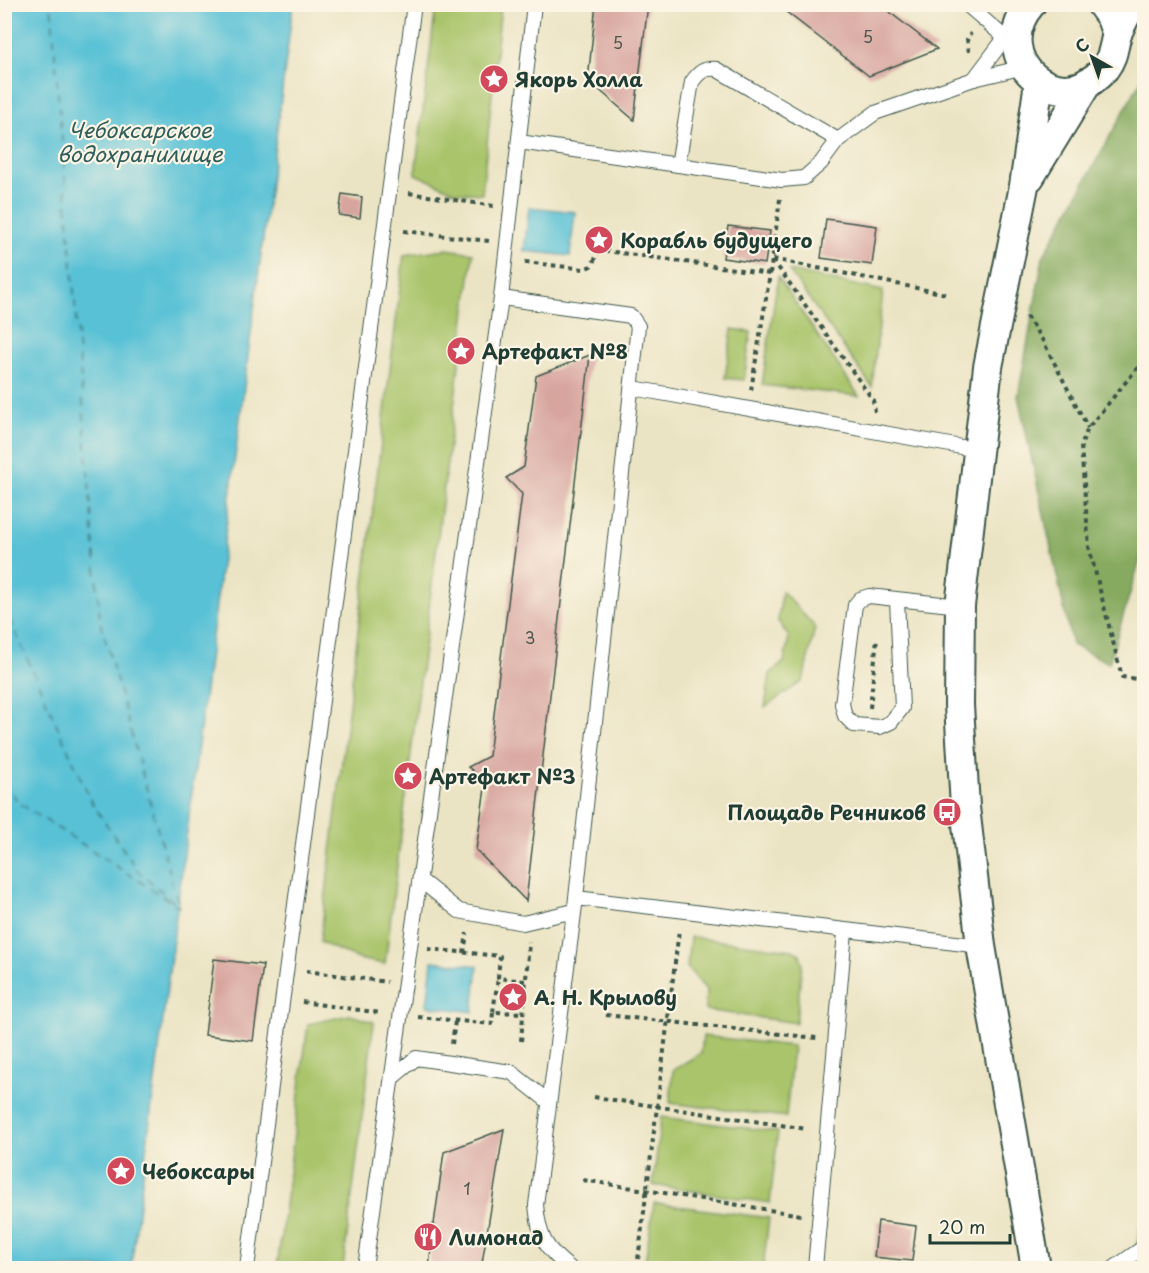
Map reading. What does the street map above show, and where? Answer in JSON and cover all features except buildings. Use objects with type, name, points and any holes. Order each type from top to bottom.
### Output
[{"type":"street","points":[[1101,4],[1112,18],[1117,35]]},
{"type":"street","points":[[1023,43],[1058,89],[1074,89],[1088,82],[1104,69],[1115,53],[1117,35],[1132,4]]},
{"type":"street","points":[[1023,43],[1024,186],[988,368],[960,606],[959,705],[965,807],[981,946],[1036,1269]]},
{"type":"street","points":[[1024,186],[1088,82]]},
{"type":"lane","points":[[247,1269],[414,4]]},
{"type":"lane","points":[[365,1269],[501,298],[534,4]]},
{"type":"lane","points":[[966,4],[1023,43]]},
{"type":"lane","points":[[519,142],[782,180],[804,178],[821,163],[838,140],[875,113],[974,79],[1023,43]]},
{"type":"lane","points":[[974,79],[1023,43]]},
{"type":"lane","points":[[678,165],[693,82],[698,74],[707,68],[716,69],[838,140]]},
{"type":"lane","points":[[501,298],[631,316],[638,326],[575,904],[536,1205],[539,1234],[555,1256],[570,1269]]},
{"type":"lane","points":[[633,388],[978,450]]},
{"type":"lane","points":[[897,600],[902,708],[891,722],[880,728],[854,724],[845,716],[842,704],[855,605],[860,599],[869,596],[960,606]]},
{"type":"lane","points":[[420,880],[459,911],[524,923],[575,904],[682,911],[981,946]]},
{"type":"lane","points":[[815,1269],[846,932]]},
{"type":"lane","points":[[393,1077],[416,1058],[511,1072],[549,1102]]},
{"type":"lane","points":[[1114,1269],[1144,1247]]},
{"type":"path","points":[[970,56],[967,39],[973,30]]},
{"type":"path","points":[[748,408],[773,259],[782,180]]},
{"type":"path","points":[[390,189],[479,204]]},
{"type":"path","points":[[384,228],[475,240]]},
{"type":"path","points":[[506,260],[584,269],[591,266],[600,250],[770,274]]},
{"type":"path","points":[[773,259],[946,294]]},
{"type":"path","points":[[773,259],[873,400],[879,432]]},
{"type":"path","points":[[1043,341],[1088,428]]},
{"type":"path","points":[[1144,360],[1088,428],[1081,446],[1089,547],[1122,677],[1144,680]]},
{"type":"path","points":[[869,714],[877,631]]},
{"type":"path","points":[[637,1269],[682,911]]},
{"type":"path","points":[[520,1041],[529,938]]},
{"type":"path","points":[[402,1016],[492,1024],[500,956],[411,948]]},
{"type":"path","points":[[287,968],[388,982]]},
{"type":"path","points":[[498,978],[525,981]]},
{"type":"path","points":[[283,999],[384,1013]]},
{"type":"path","points":[[493,1011],[523,1013]]},
{"type":"path","points":[[606,1015],[836,1040]]},
{"type":"path","points":[[594,1097],[827,1132]]},
{"type":"path","points":[[583,1180],[819,1217]]},
{"type":"green space","points":[[436,5],[501,5],[482,194],[456,192],[415,174]]},
{"type":"green space","points":[[1144,75],[1144,547],[1109,663],[1072,645],[1018,396],[1043,257]]},
{"type":"green space","points":[[446,249],[473,253],[385,964],[358,959],[320,942],[404,255]]},
{"type":"green space","points":[[789,271],[883,291],[872,387]]},
{"type":"green space","points":[[778,277],[859,396],[762,385]]},
{"type":"green space","points":[[732,329],[751,332],[744,380],[725,378]]},
{"type":"green space","points":[[782,591],[815,627],[803,681],[765,707],[770,674],[784,662],[789,637],[778,621]]},
{"type":"green space","points":[[690,937],[792,950],[800,954],[802,963],[796,1023],[705,1010],[706,990],[687,967]]},
{"type":"green space","points":[[350,1015],[374,1022],[343,1268],[277,1268],[308,1024]]},
{"type":"green space","points":[[703,1036],[793,1046],[786,1117],[670,1103],[673,1070],[701,1053]]},
{"type":"green space","points":[[661,1117],[778,1132],[770,1203],[653,1185]]},
{"type":"green space","points":[[654,1203],[769,1218],[763,1268],[644,1268]]},
{"type":"green space","points":[[1144,1209],[1144,1268],[1132,1268]]},
{"type":"water","name":"Чебоксарское водохранилище","points":[[5,4],[293,5],[131,1268],[5,1268]]},
{"type":"water","points":[[529,207],[575,212],[570,256],[524,251]]},
{"type":"water","points":[[432,961],[478,966],[473,1012],[427,1006]]},
{"type":"ferry route","points":[[4,782],[19,803],[179,907],[100,620],[51,4]]},
{"type":"ferry route","points":[[4,607],[92,803],[138,871],[174,902]]},
{"type":"place","name":"Якорь Холла","points":[[494,79]]},
{"type":"place","name":"Корабль будущего","points":[[599,240]]},
{"type":"place","name":"Артефакт №8","points":[[461,351]]},
{"type":"place","name":"Артефакт №3","points":[[408,776]]},
{"type":"place","name":"Площадь Речников","points":[[947,812]]},
{"type":"place","name":"А. Н. Крылову","points":[[513,997]]},
{"type":"place","name":"Чебоксары","points":[[121,1171]]},
{"type":"place","name":"Лимонад","points":[[428,1237]]}]
